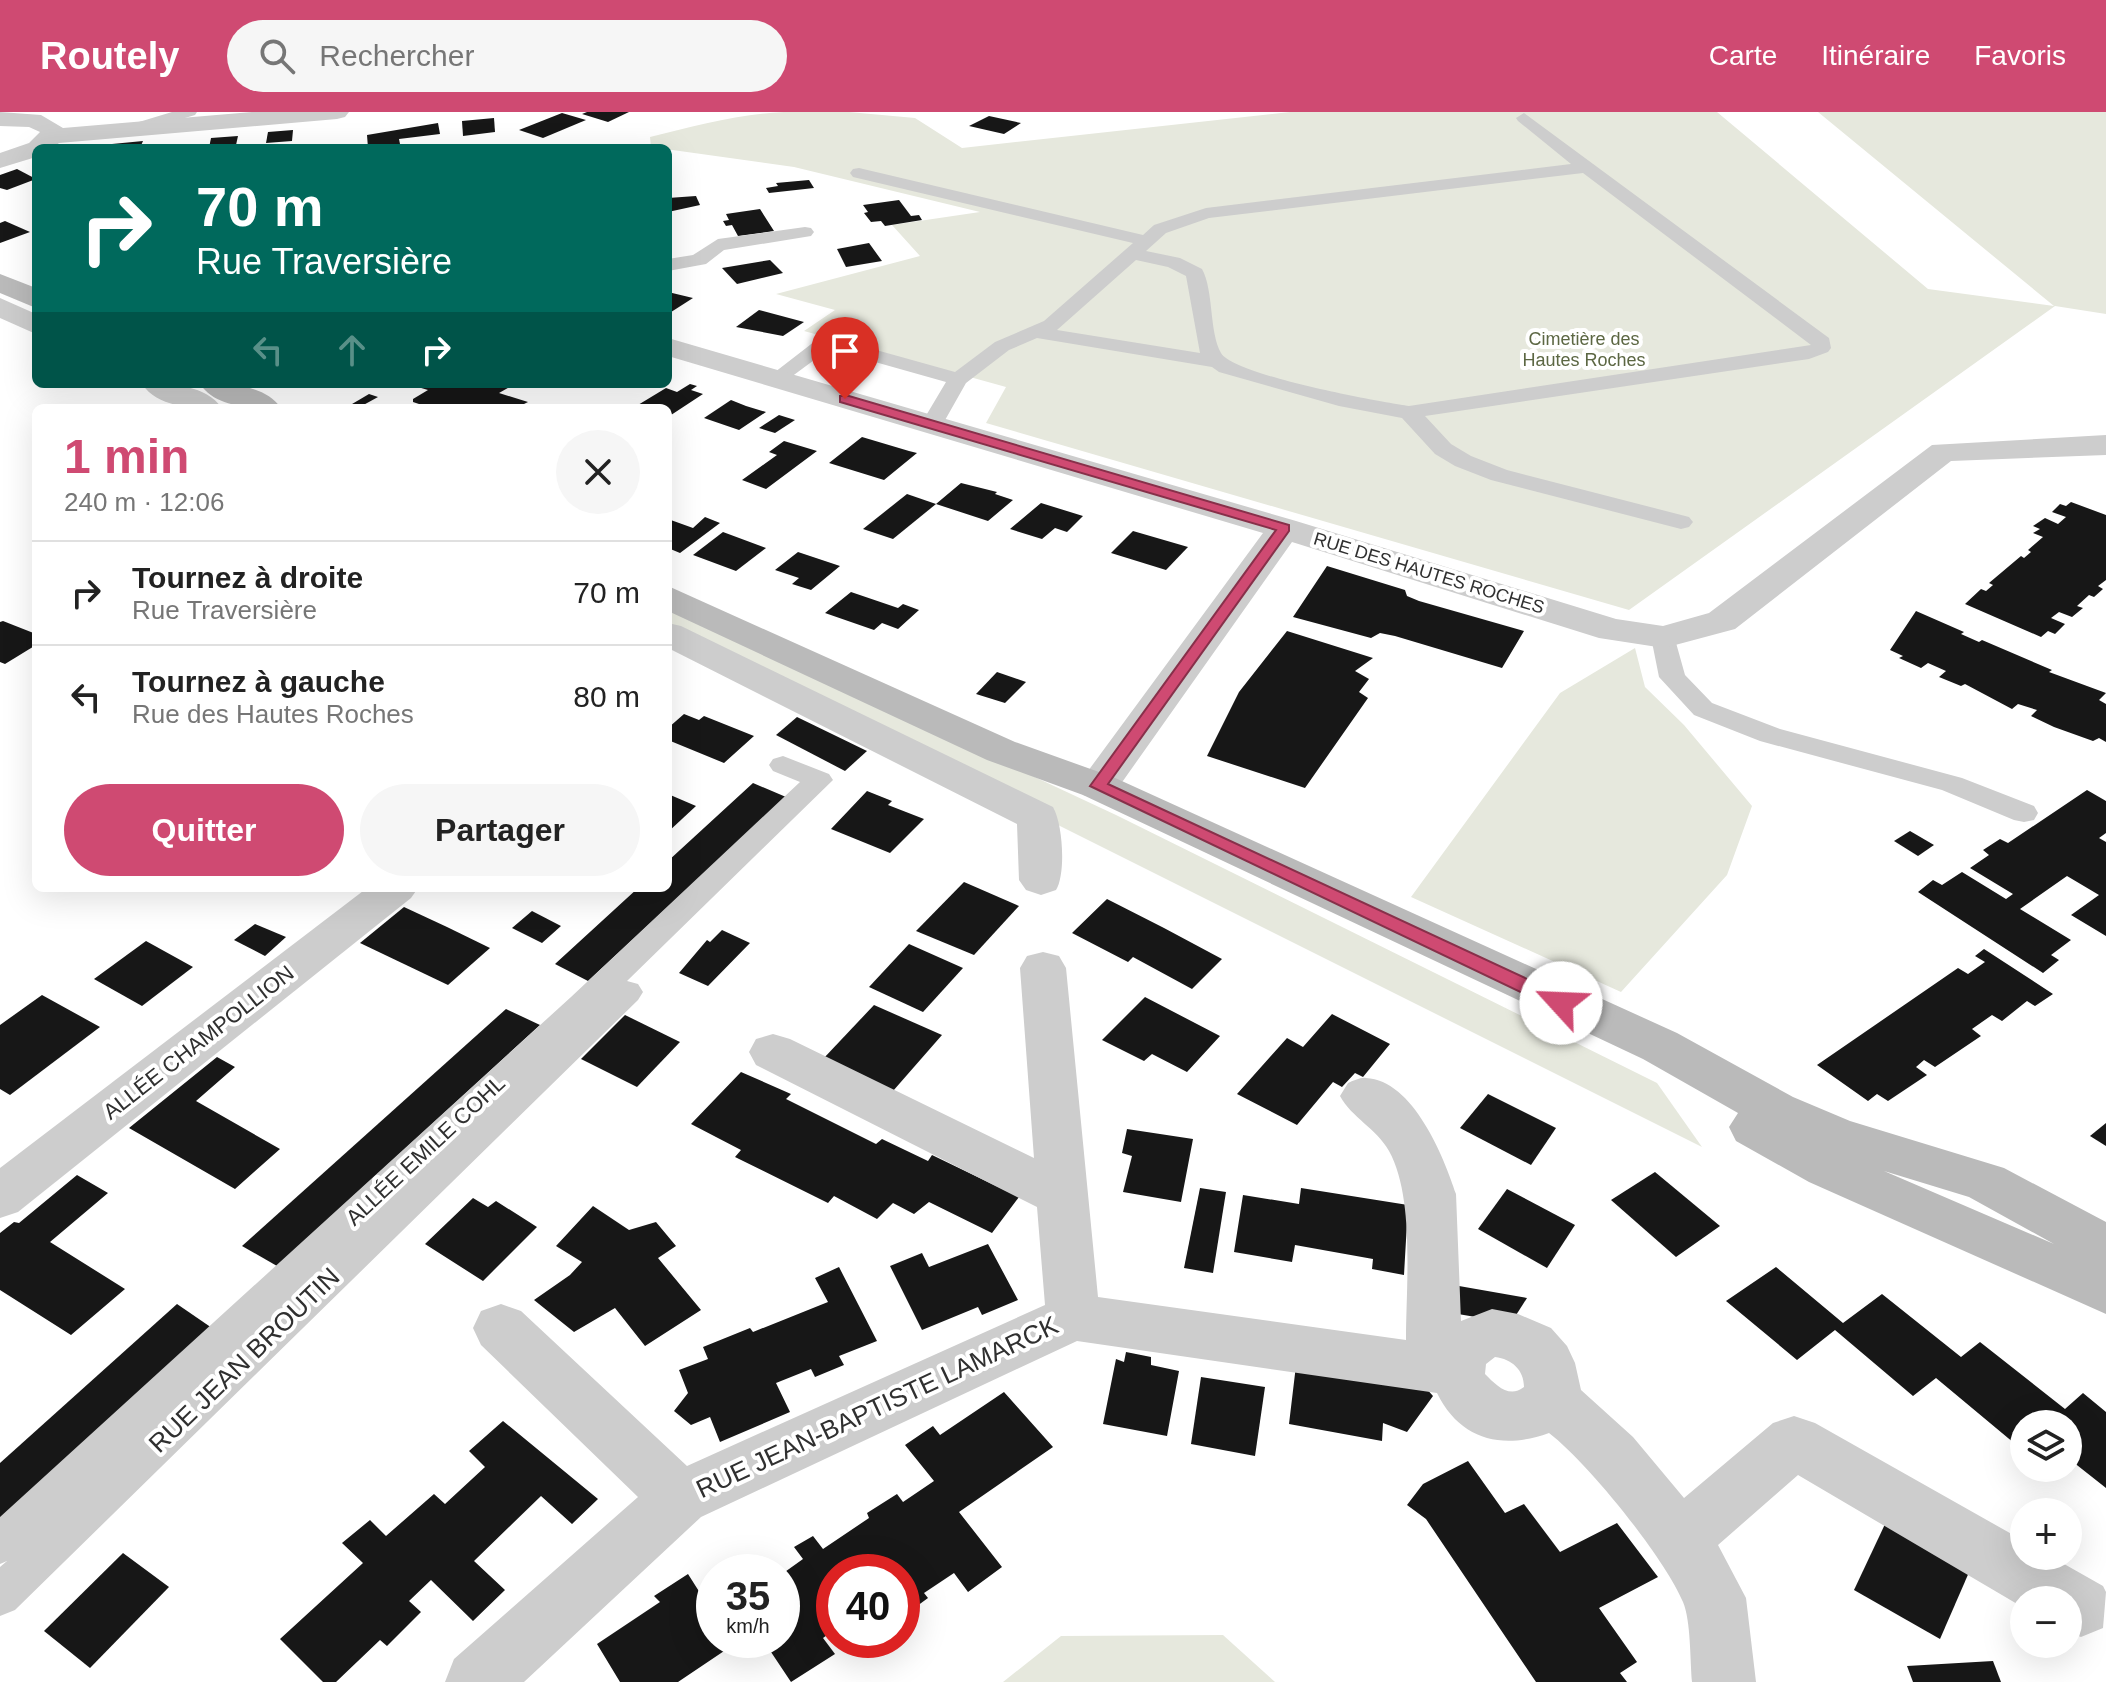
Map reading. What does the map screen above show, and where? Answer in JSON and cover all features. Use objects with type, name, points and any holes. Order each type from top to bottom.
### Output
[{"type":"street","points":[[57,144],[135,128],[337,112]]},
{"type":"street","points":[[0,119],[45,124],[52,129],[41,144]]},
{"type":"street","points":[[0,161],[32,150]]},
{"type":"street","points":[[0,282],[32,297]]},
{"type":"street","points":[[0,307],[32,323]]},
{"type":"street","name":"RUE DES HAUTES ROCHES","points":[[672,348],[1284,528],[1612,630],[1664,637],[1722,621],[1943,452],[2106,445]]},
{"type":"street","points":[[165,388],[198,404]]},
{"type":"street","points":[[223,388],[257,404]]},
{"type":"street","points":[[1098,786],[1284,528]]},
{"type":"street","points":[[672,599],[1001,751],[1098,786],[1660,1046],[1775,1110],[1836,1136],[1986,1182],[2106,1247]]},
{"type":"street","points":[[672,636],[1038,817],[1041,880]]},
{"type":"street","name":"ALLÉE CHAMPOLLION","points":[[0,1197],[391,892]]},
{"type":"street","name":"RUE JEAN-BAPTISTE LAMARCK","points":[[1043,968],[1073,1317]]},
{"type":"street","points":[[1590,1016],[1749,1124],[1827,1168],[2106,1291]]},
{"type":"street","points":[[773,1052],[1062,1195]]},
{"type":"street","points":[[1365,1096],[1380,1104],[1415,1149],[1424,1170],[1430,1194],[1446,1368]]},
{"type":"street","name":"RUE JEAN-BAPTISTE LAMARCK","points":[[477,1682],[680,1498],[1073,1317],[1446,1368]]},
{"type":"street","name":"RUE JEAN-BAPTISTE LAMARCK","points":[[501,1328],[680,1498]]},
{"type":"street","points":[[1446,1368],[1466,1344],[1492,1333],[1507,1334],[1536,1348],[1546,1360],[1554,1381],[1550,1400],[1575,1419],[1612,1456],[1680,1539],[1715,1598],[1724,1682]]},
{"type":"street","points":[[1680,1539],[1794,1442],[2044,1586]]},
{"type":"lane","points":[[135,128],[189,112]]},
{"type":"lane","points":[[859,173],[1140,247],[1173,262],[1195,273],[1211,356],[1218,362],[1226,368],[1351,405],[1409,412],[1809,353],[1821,348],[1822,342],[1524,118]]},
{"type":"lane","points":[[932,424],[958,379],[1002,346],[1051,325],[1140,247],[1174,222],[1206,213],[1586,167]]},
{"type":"lane","points":[[672,264],[699,260],[718,245],[805,232]]},
{"type":"lane","points":[[1035,332],[1218,362]]},
{"type":"lane","points":[[776,379],[826,342],[958,379]]},
{"type":"lane","points":[[1409,412],[1443,449],[1463,461],[1499,475],[1681,522]]},
{"type":"lane","points":[[1664,637],[1672,677],[1703,709],[1770,735],[1952,784],[2024,813]]},
{"type":"lane","name":"ALLÉE EMILE COHL","points":[[0,1544],[582,1005],[819,780],[783,765]]},
{"type":"lane","name":"RUE JEAN BROUTIN","points":[[0,1596],[627,992]]},
{"type":"green space","name":"Cimetière des Hautes Roches","points":[[849,112],[915,118],[962,148],[1290,112],[1717,112],[1928,289],[2054,306],[1818,112],[2106,112],[2106,314],[2055,306],[1629,610],[986,423],[1006,387],[804,331],[835,310],[776,294],[920,256],[892,225],[980,212],[794,167],[672,150],[672,144],[651,144],[650,137],[767,113]]},
{"type":"green space","points":[[672,608],[1116,815],[1657,1083],[1702,1147],[672,632]]},
{"type":"green space","points":[[1635,648],[1645,687],[1684,725],[1752,806],[1727,875],[1621,992],[1411,897],[1560,693]]},
{"type":"green space","points":[[1223,1635],[1275,1682],[1003,1682],[1061,1636]]},
{"type":"building","points":[[629,112],[608,122],[582,114]]},
{"type":"building","points":[[562,113],[586,120],[543,138],[519,130]]},
{"type":"building","points":[[989,116],[1021,123],[1004,134],[969,126]]},
{"type":"building","points":[[494,118],[495,132],[463,136],[462,121]]},
{"type":"building","points":[[438,123],[440,134],[399,139],[400,144],[368,144],[367,135]]},
{"type":"building","points":[[293,130],[292,141],[266,143],[268,132]]},
{"type":"building","points":[[238,136],[236,144],[210,144],[211,138]]},
{"type":"building","points":[[143,141],[142,144],[112,144]]},
{"type":"building","points":[[17,169],[32,177],[32,181],[7,190],[0,188],[0,175]]},
{"type":"building","points":[[809,180],[814,188],[769,193],[766,188],[778,186],[776,183]]},
{"type":"building","points":[[696,196],[700,205],[672,211],[672,198]]},
{"type":"building","points":[[899,200],[911,216],[919,215],[922,220],[885,226],[881,221],[871,222],[864,213],[868,212],[863,205]]},
{"type":"building","points":[[760,209],[774,231],[738,236],[732,225],[726,226],[723,221],[729,220],[726,214]]},
{"type":"building","points":[[5,221],[30,232],[0,243],[0,223]]},
{"type":"building","points":[[869,243],[882,261],[846,267],[837,249]]},
{"type":"building","points":[[770,260],[783,273],[737,284],[722,268]]},
{"type":"building","points":[[672,293],[693,298],[672,311]]},
{"type":"building","points":[[759,310],[804,322],[783,336],[736,327]]},
{"type":"building","points":[[690,384],[697,386],[691,390],[703,394],[672,414],[672,404],[640,404],[666,388],[677,392]]},
{"type":"building","points":[[421,388],[508,388],[499,393],[528,402],[413,402],[428,390]]},
{"type":"building","points":[[369,394],[378,397],[365,404],[352,404]]},
{"type":"building","points":[[731,400],[766,412],[739,430],[704,418]]},
{"type":"building","points":[[779,415],[795,420],[775,433],[759,428]]},
{"type":"building","points":[[862,437],[917,453],[884,480],[829,463]]},
{"type":"building","points":[[784,441],[817,451],[766,489],[742,480],[777,455],[769,452]]},
{"type":"building","points":[[961,483],[997,492],[995,494],[1013,500],[988,521],[936,504]]},
{"type":"building","points":[[907,494],[936,504],[893,539],[863,529]]},
{"type":"building","points":[[2071,502],[2106,515],[2106,580],[2098,586],[2103,589],[2094,597],[2089,595],[2077,606],[2083,608],[2072,617],[2059,612],[2051,618],[2065,624],[2055,634],[2048,631],[2041,637],[1965,604],[1981,589],[1986,591],[1993,585],[1989,583],[2021,556],[2024,558],[2031,552],[2028,550],[2043,537],[2033,533],[2040,529],[2033,526],[2045,518],[2058,524],[2066,517],[2052,512],[2060,504],[2066,506]]},
{"type":"building","points":[[1041,503],[1083,516],[1067,532],[1055,528],[1042,539],[1010,529]]},
{"type":"building","points":[[705,517],[720,523],[680,553],[672,550],[672,520],[693,528]]},
{"type":"building","points":[[1133,531],[1188,547],[1166,570],[1111,553]]},
{"type":"building","points":[[723,532],[766,548],[736,571],[693,555]]},
{"type":"building","points":[[798,552],[840,566],[811,590],[792,584],[799,578],[775,570]]},
{"type":"building","points":[[1327,566],[1405,590],[1407,596],[1419,601],[1524,631],[1502,668],[1395,636],[1380,633],[1371,638],[1293,617]]},
{"type":"building","points":[[851,592],[898,608],[903,604],[919,610],[898,629],[882,623],[874,630],[825,613]]},
{"type":"building","points":[[1916,611],[1979,642],[1982,640],[2052,670],[2049,672],[2106,693],[2099,700],[2106,704],[2106,742],[2099,738],[2093,741],[2054,727],[2031,716],[2037,710],[2018,704],[2012,709],[1965,684],[1961,686],[1939,677],[1946,671],[1928,663],[1921,668],[1899,658],[1903,656],[1890,650]]},
{"type":"building","points":[[0,622],[32,632],[32,647],[5,664],[0,662]]},
{"type":"building","points":[[1287,631],[1373,658],[1355,671],[1369,679],[1359,692],[1368,698],[1305,788],[1207,756],[1239,692]]},
{"type":"building","points":[[997,672],[1026,682],[1005,703],[976,694]]},
{"type":"building","points":[[684,714],[699,720],[704,716],[754,736],[724,763],[672,742],[672,724]]},
{"type":"building","points":[[797,717],[867,751],[845,771],[776,735]]},
{"type":"building","points":[[753,783],[786,797],[588,981],[555,964],[634,892],[672,892],[672,857]]},
{"type":"building","points":[[2087,790],[2106,801],[2106,833],[2099,838],[2106,842],[2106,936],[2071,915],[2099,895],[2067,876],[2020,909],[2071,940],[2051,955],[2059,960],[2043,973],[1918,892],[1933,880],[1942,885],[1962,872],[2006,899],[2013,894],[1970,868],[1989,855],[1983,850],[2000,839],[2008,843]]},
{"type":"building","points":[[867,791],[892,801],[888,805],[924,819],[890,853],[831,829]]},
{"type":"building","points":[[672,796],[696,806],[672,828]]},
{"type":"building","points":[[1910,831],[1934,845],[1918,856],[1894,841]]},
{"type":"building","points":[[964,882],[1019,906],[974,955],[916,931]]},
{"type":"building","points":[[1107,899],[1222,959],[1192,989],[1133,957],[1128,962],[1072,933]]},
{"type":"building","points":[[404,907],[490,948],[448,985],[360,943]]},
{"type":"building","points":[[532,911],[561,926],[542,943],[512,928]]},
{"type":"building","points":[[255,924],[286,937],[265,956],[234,940]]},
{"type":"building","points":[[722,930],[750,943],[708,986],[679,973],[707,940],[710,942]]},
{"type":"building","points":[[146,941],[193,967],[142,1006],[94,979]]},
{"type":"building","points":[[909,944],[963,968],[923,1012],[869,987]]},
{"type":"building","points":[[1984,949],[2053,994],[2035,1006],[2027,1001],[2002,1021],[1992,1015],[1972,1029],[1981,1036],[1935,1067],[1924,1060],[1916,1067],[1927,1075],[1888,1101],[1877,1094],[1868,1101],[1817,1065],[1958,968],[1968,974],[1985,962],[1975,956]]},
{"type":"building","points":[[42,995],[100,1027],[10,1095],[0,1089],[0,1025]]},
{"type":"building","points":[[1145,997],[1220,1036],[1187,1072],[1152,1054],[1144,1061],[1102,1040]]},
{"type":"building","points":[[874,1005],[942,1035],[893,1091],[823,1059]]},
{"type":"building","points":[[506,1009],[540,1025],[277,1266],[242,1246]]},
{"type":"building","points":[[1332,1014],[1390,1044],[1363,1077],[1355,1073],[1342,1087],[1333,1082],[1297,1125],[1237,1094],[1287,1038],[1303,1047]]},
{"type":"building","points":[[625,1015],[680,1042],[637,1087],[581,1059]]},
{"type":"building","points":[[217,1057],[235,1067],[196,1101],[280,1149],[235,1189],[129,1128]]},
{"type":"building","points":[[741,1072],[791,1094],[786,1099],[876,1144],[882,1139],[928,1161],[932,1155],[1019,1197],[992,1233],[929,1202],[914,1214],[893,1203],[877,1219],[834,1196],[828,1203],[735,1157],[741,1150],[691,1124]]},
{"type":"building","points":[[1488,1094],[1556,1128],[1531,1165],[1460,1128]]},
{"type":"building","points":[[2106,1123],[2106,1146],[2090,1136]]},
{"type":"building","points":[[1127,1129],[1193,1139],[1181,1202],[1123,1192],[1132,1156],[1122,1153]]},
{"type":"building","points":[[1655,1172],[1720,1226],[1676,1257],[1611,1200]]},
{"type":"building","points":[[77,1175],[108,1193],[50,1242],[125,1289],[71,1335],[0,1290],[0,1233],[14,1222],[19,1223]]},
{"type":"building","points":[[1200,1188],[1226,1192],[1213,1273],[1184,1268]]},
{"type":"building","points":[[1301,1188],[1408,1205],[1404,1275],[1372,1269],[1373,1259],[1295,1245],[1292,1262],[1234,1252],[1243,1195],[1299,1204]]},
{"type":"building","points":[[1507,1189],[1575,1225],[1547,1268],[1478,1229]]},
{"type":"building","points":[[473,1198],[488,1207],[496,1201],[537,1227],[483,1281],[425,1244]]},
{"type":"building","points":[[593,1206],[629,1230],[656,1222],[676,1246],[658,1258],[701,1310],[645,1346],[615,1308],[574,1332],[534,1300],[570,1275],[582,1262],[556,1246]]},
{"type":"building","points":[[988,1244],[1018,1300],[982,1315],[978,1307],[922,1330],[890,1266],[922,1253],[929,1267]]},
{"type":"building","points":[[839,1267],[877,1341],[839,1356],[844,1365],[815,1377],[811,1369],[776,1383],[790,1412],[720,1442],[710,1417],[691,1425],[674,1411],[688,1393],[679,1370],[708,1359],[703,1347],[750,1328],[753,1332],[828,1302],[815,1278]]},
{"type":"building","points":[[1776,1267],[1843,1323],[1882,1294],[1961,1357],[1980,1342],[2065,1409],[2083,1393],[2106,1412],[2106,1488],[2082,1469],[2082,1410],[2010,1410],[2010,1440],[1936,1378],[1913,1396],[1835,1330],[1797,1360],[1726,1301]]},
{"type":"building","points":[[1459,1286],[1527,1298],[1511,1323],[1458,1314]]},
{"type":"building","points":[[177,1304],[212,1328],[0,1524],[0,1463]]},
{"type":"building","points":[[1126,1352],[1151,1357],[1151,1365],[1179,1371],[1167,1436],[1103,1424],[1116,1359],[1124,1362]]},
{"type":"building","points":[[1297,1357],[1424,1386],[1433,1396],[1407,1432],[1383,1423],[1382,1441],[1289,1424]]},
{"type":"building","points":[[1201,1377],[1265,1387],[1255,1456],[1191,1444]]},
{"type":"building","points":[[1004,1392],[1053,1447],[959,1512],[1002,1567],[968,1592],[954,1573],[924,1593],[928,1598],[920,1604],[920,1554],[816,1554],[816,1658],[829,1658],[791,1682],[775,1658],[800,1658],[800,1561],[803,1559],[794,1547],[813,1536],[823,1549],[869,1518],[867,1513],[897,1494],[903,1502],[934,1481],[905,1445],[933,1426],[940,1435]]},
{"type":"building","points":[[503,1421],[598,1499],[572,1524],[541,1496],[474,1561],[505,1590],[473,1621],[431,1580],[409,1601],[421,1612],[387,1646],[380,1640],[336,1682],[323,1682],[280,1639],[363,1563],[342,1543],[370,1520],[386,1536],[434,1494],[445,1504],[485,1467],[469,1451]]},
{"type":"building","points":[[1468,1461],[1505,1513],[1524,1504],[1560,1552],[1617,1523],[1658,1577],[1599,1608],[1637,1662],[1620,1673],[1627,1682],[1536,1682],[1426,1519],[1407,1505],[1423,1484]]},
{"type":"building","points":[[1886,1522],[1970,1570],[1940,1639],[1854,1590]]},
{"type":"building","points":[[123,1553],[169,1587],[90,1668],[44,1631]]},
{"type":"building","points":[[688,1574],[696,1587],[696,1658],[714,1658],[678,1682],[620,1682],[597,1644],[660,1602],[654,1596]]},
{"type":"building","points":[[1993,1661],[2001,1682],[1913,1682],[1907,1666]]},
{"type":"route","points":[[845,399],[1284,528],[1119,761],[1098,786],[1561,1003]]}]
